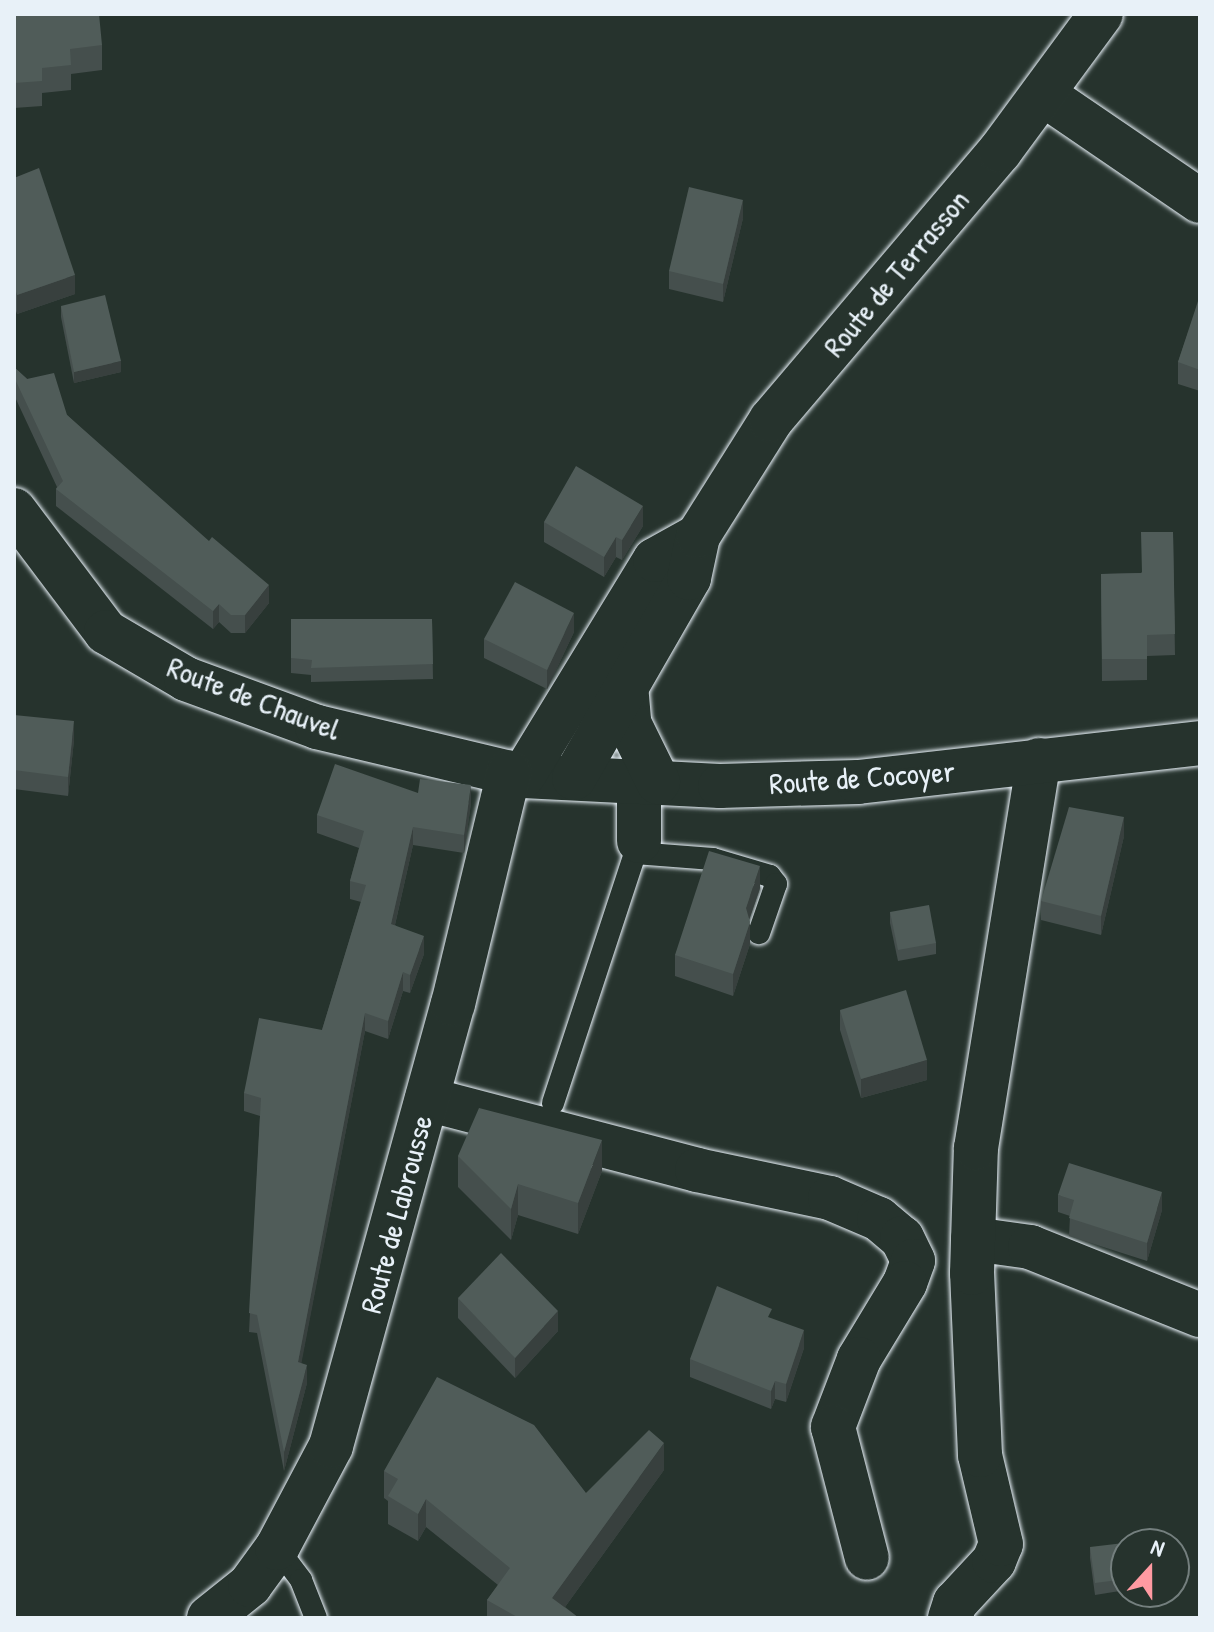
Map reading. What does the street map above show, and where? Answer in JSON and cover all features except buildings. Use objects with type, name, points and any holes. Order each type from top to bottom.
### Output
[{"type":"street","name":"Route de Terrasson","points":[[574,778],[689,578],[698,536],[771,420],[1043,94],[1101,14]]},
{"type":"street","points":[[1043,94],[1200,201]]},
{"type":"street","name":"Route de Chauvel","points":[[14,510],[106,632],[186,679],[317,727],[516,774]]},
{"type":"street","name":"Route de Terrasson","points":[[516,774],[655,560],[698,536]]},
{"type":"street","points":[[626,685],[632,734],[648,782],[637,847]]},
{"type":"street","name":"Route de Cocoyer","points":[[516,774],[720,786],[858,782],[1200,743]]},
{"type":"street","points":[[950,1618],[955,1603],[994,1561],[1001,1544],[980,1455],[973,1239],[976,1148],[1039,760]]},
{"type":"street","name":"Route de Labrousse","points":[[209,1618],[250,1585],[277,1548],[331,1446],[516,774]]},
{"type":"street","points":[[427,1099],[697,1170],[830,1198],[879,1219],[902,1238],[913,1261],[905,1283],[859,1359],[833,1427],[867,1558]]},
{"type":"street","points":[[973,1239],[1030,1247],[1200,1315]]},
{"type":"lane","points":[[553,1103],[637,847],[713,859],[770,876],[776,884],[759,933]]},
{"type":"lane","points":[[277,1548],[301,1580],[316,1618]]}]
